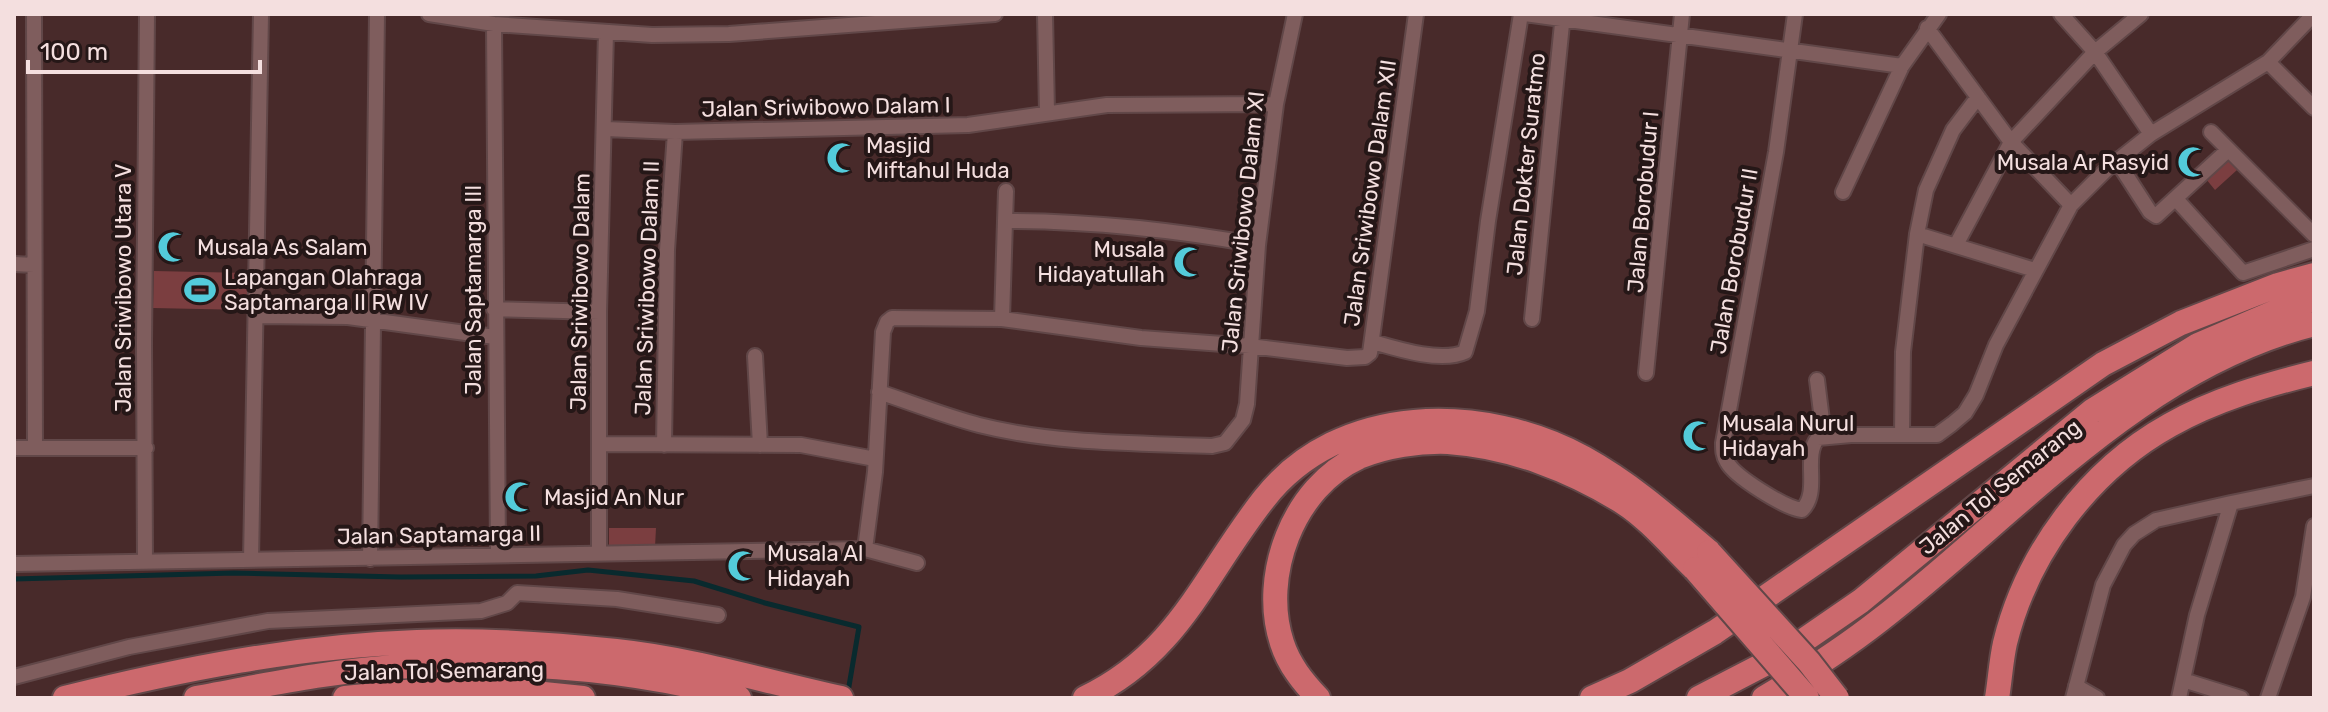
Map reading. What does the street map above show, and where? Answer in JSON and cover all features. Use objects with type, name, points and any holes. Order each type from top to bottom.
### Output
[{"type":"highway","points":[[1592,698],[1630,681],[1715,632],[2103,364],[2181,323],[2278,285],[2314,275]]},
{"type":"highway","name":"Jalan Tol Semarang","points":[[1699,698],[1784,654],[1861,601],[2092,411],[2198,345],[2289,306],[2314,299]]},
{"type":"highway","name":"Jalan Tol Semarang","points":[[1764,698],[1823,662],[1882,619],[2104,430],[2206,365],[2314,324]]},
{"type":"highway","points":[[1997,698],[2005,644],[2027,582],[2057,530],[2087,490],[2137,446],[2172,424],[2234,396],[2314,373]]},
{"type":"highway","points":[[1085,698],[1106,688],[1139,665],[1163,642],[1188,612],[1265,498],[1298,463],[1330,442],[1382,425],[1448,420],[1517,431],[1568,451],[1638,491],[1702,560],[1809,662],[1837,698]]},
{"type":"highway","points":[[1318,698],[1298,678],[1282,643],[1275,602],[1281,553],[1298,513],[1326,480],[1357,458],[1390,447],[1447,442],[1506,451],[1572,475],[1626,505],[1702,560],[1807,698]]},
{"type":"highway","points":[[65,698],[160,674],[297,651],[418,641],[518,643],[619,651],[841,698]]},
{"type":"highway","name":"Jalan Tol Semarang","points":[[196,698],[318,675],[414,667],[507,665],[610,672],[699,686],[739,698]]},
{"type":"highway","name":"Jalan Tol Semarang","points":[[345,698],[426,690],[504,690],[583,698]]},
{"type":"street","points":[[34,14],[35,448]]},
{"type":"street","name":"Jalan Sriwibowo Utara V","points":[[145,562],[147,14]]},
{"type":"street","points":[[251,560],[261,14]]},
{"type":"street","points":[[370,559],[377,14]]},
{"type":"street","points":[[429,14],[494,24],[606,32],[729,34],[995,14]]},
{"type":"street","points":[[1045,14],[1047,113]]},
{"type":"street","name":"Jalan Sriwibowo Dalam XI","points":[[879,392],[978,424],[1022,433],[1115,443],[1212,446],[1225,443],[1234,434],[1247,404],[1258,245],[1276,104],[1295,14]]},
{"type":"street","name":"Jalan Sriwibowo Dalam XII","points":[[1250,346],[1357,358],[1370,353],[1416,14]]},
{"type":"street","points":[[1373,342],[1445,356],[1465,352],[1477,311],[1488,221],[1523,14],[1563,17],[1902,66]]},
{"type":"street","name":"Jalan Borobudur I","points":[[1646,373],[1682,14]]},
{"type":"street","name":"Jalan Borobudur II","points":[[1795,14],[1776,152],[1723,443],[1727,463],[1736,473],[1781,502],[1802,510],[1810,497],[1814,442],[1824,436]]},
{"type":"street","points":[[1843,192],[1902,66],[1939,14]]},
{"type":"street","points":[[2061,14],[2095,52],[2151,134]]},
{"type":"street","points":[[1956,245],[2011,142],[2095,52],[2141,14]]},
{"type":"street","points":[[1817,380],[1824,436],[1937,435],[1965,413],[1976,395],[1996,345],[2071,205],[2151,134],[2268,62],[2314,14]]},
{"type":"street","name":"Jalan Dokter Suratmo","points":[[1532,319],[1563,17]]},
{"type":"street","name":"Jalan Saptamarga III","points":[[494,24],[498,555]]},
{"type":"street","points":[[1927,28],[2011,142],[2071,205]]},
{"type":"street","name":"Jalan Sriwibowo Dalam","points":[[599,552],[599,312],[606,129],[606,32]]},
{"type":"street","points":[[2268,62],[2314,108]]},
{"type":"street","points":[[1902,434],[1903,352],[1917,234],[1926,190],[1953,130],[1978,97]]},
{"type":"street","name":"Jalan Sriwibowo Dalam I","points":[[606,129],[675,132],[968,125],[1107,105],[1276,104]]},
{"type":"street","name":"Jalan Sriwibowo Dalam II","points":[[664,445],[667,250],[675,132]]},
{"type":"street","points":[[2211,132],[2314,235]]},
{"type":"street","points":[[2117,161],[2153,216],[2158,215],[2228,150]]},
{"type":"street","points":[[1002,319],[1006,191]]},
{"type":"street","points":[[2176,199],[2243,273],[2314,249]]},
{"type":"street","points":[[1005,221],[1176,230],[1258,245]]},
{"type":"street","points":[[1917,234],[2035,270]]},
{"type":"street","points":[[14,264],[34,265]]},
{"type":"street","points":[[494,309],[599,312]]},
{"type":"street","points":[[257,316],[372,319],[495,337]]},
{"type":"street","points":[[865,549],[875,459],[883,332],[892,318],[1002,319],[1141,338],[1250,346]]},
{"type":"street","points":[[755,356],[760,445]]},
{"type":"street","name":"Jalan Sriwibowo Dalam II","points":[[599,444],[816,446],[875,459]]},
{"type":"street","points":[[14,448],[146,448]]},
{"type":"street","points":[[2097,698],[2074,692],[2103,585],[2124,545],[2134,534],[2156,520],[2314,486]]},
{"type":"street","points":[[2179,698],[2197,615],[2231,503]]},
{"type":"street","points":[[2268,698],[2303,597],[2314,526]]},
{"type":"street","name":"Jalan Saptamarga II","points":[[14,564],[865,549],[917,563]]},
{"type":"street","points":[[14,677],[129,647],[268,621],[481,611],[507,603],[517,593],[617,599],[718,615]]},
{"type":"street","points":[[2183,680],[2241,698]]},
{"type":"shaded area","points":[[2228,160],[2237,170],[2215,190],[2206,179]]},
{"type":"shaded area","name":"Lapangan Olahraga Saptamarga II RW IV","points":[[154,271],[248,273],[247,310],[153,308]]},
{"type":"shaded area","points":[[609,528],[656,528],[655,547],[609,546]]},
{"type":"waterway","points":[[14,579],[234,573],[536,576],[588,570],[694,581],[859,627],[848,692]]},
{"type":"place","name":"Masjid Miftahul Huda","points":[[842,158]]},
{"type":"place","name":"Musala Ar Rasyid","points":[[2193,162]]},
{"type":"place","name":"Musala As Salam","points":[[173,247]]},
{"type":"place","name":"Musala Hidayatullah","points":[[1189,262]]},
{"type":"place","name":"Lapangan Olahraga Saptamarga II RW IV","points":[[200,290]]},
{"type":"place","name":"Musala Nurul Hidayah","points":[[1698,436]]},
{"type":"place","name":"Masjid An Nur","points":[[520,497]]},
{"type":"place","name":"Musala Al Hidayah","points":[[743,566]]}]
